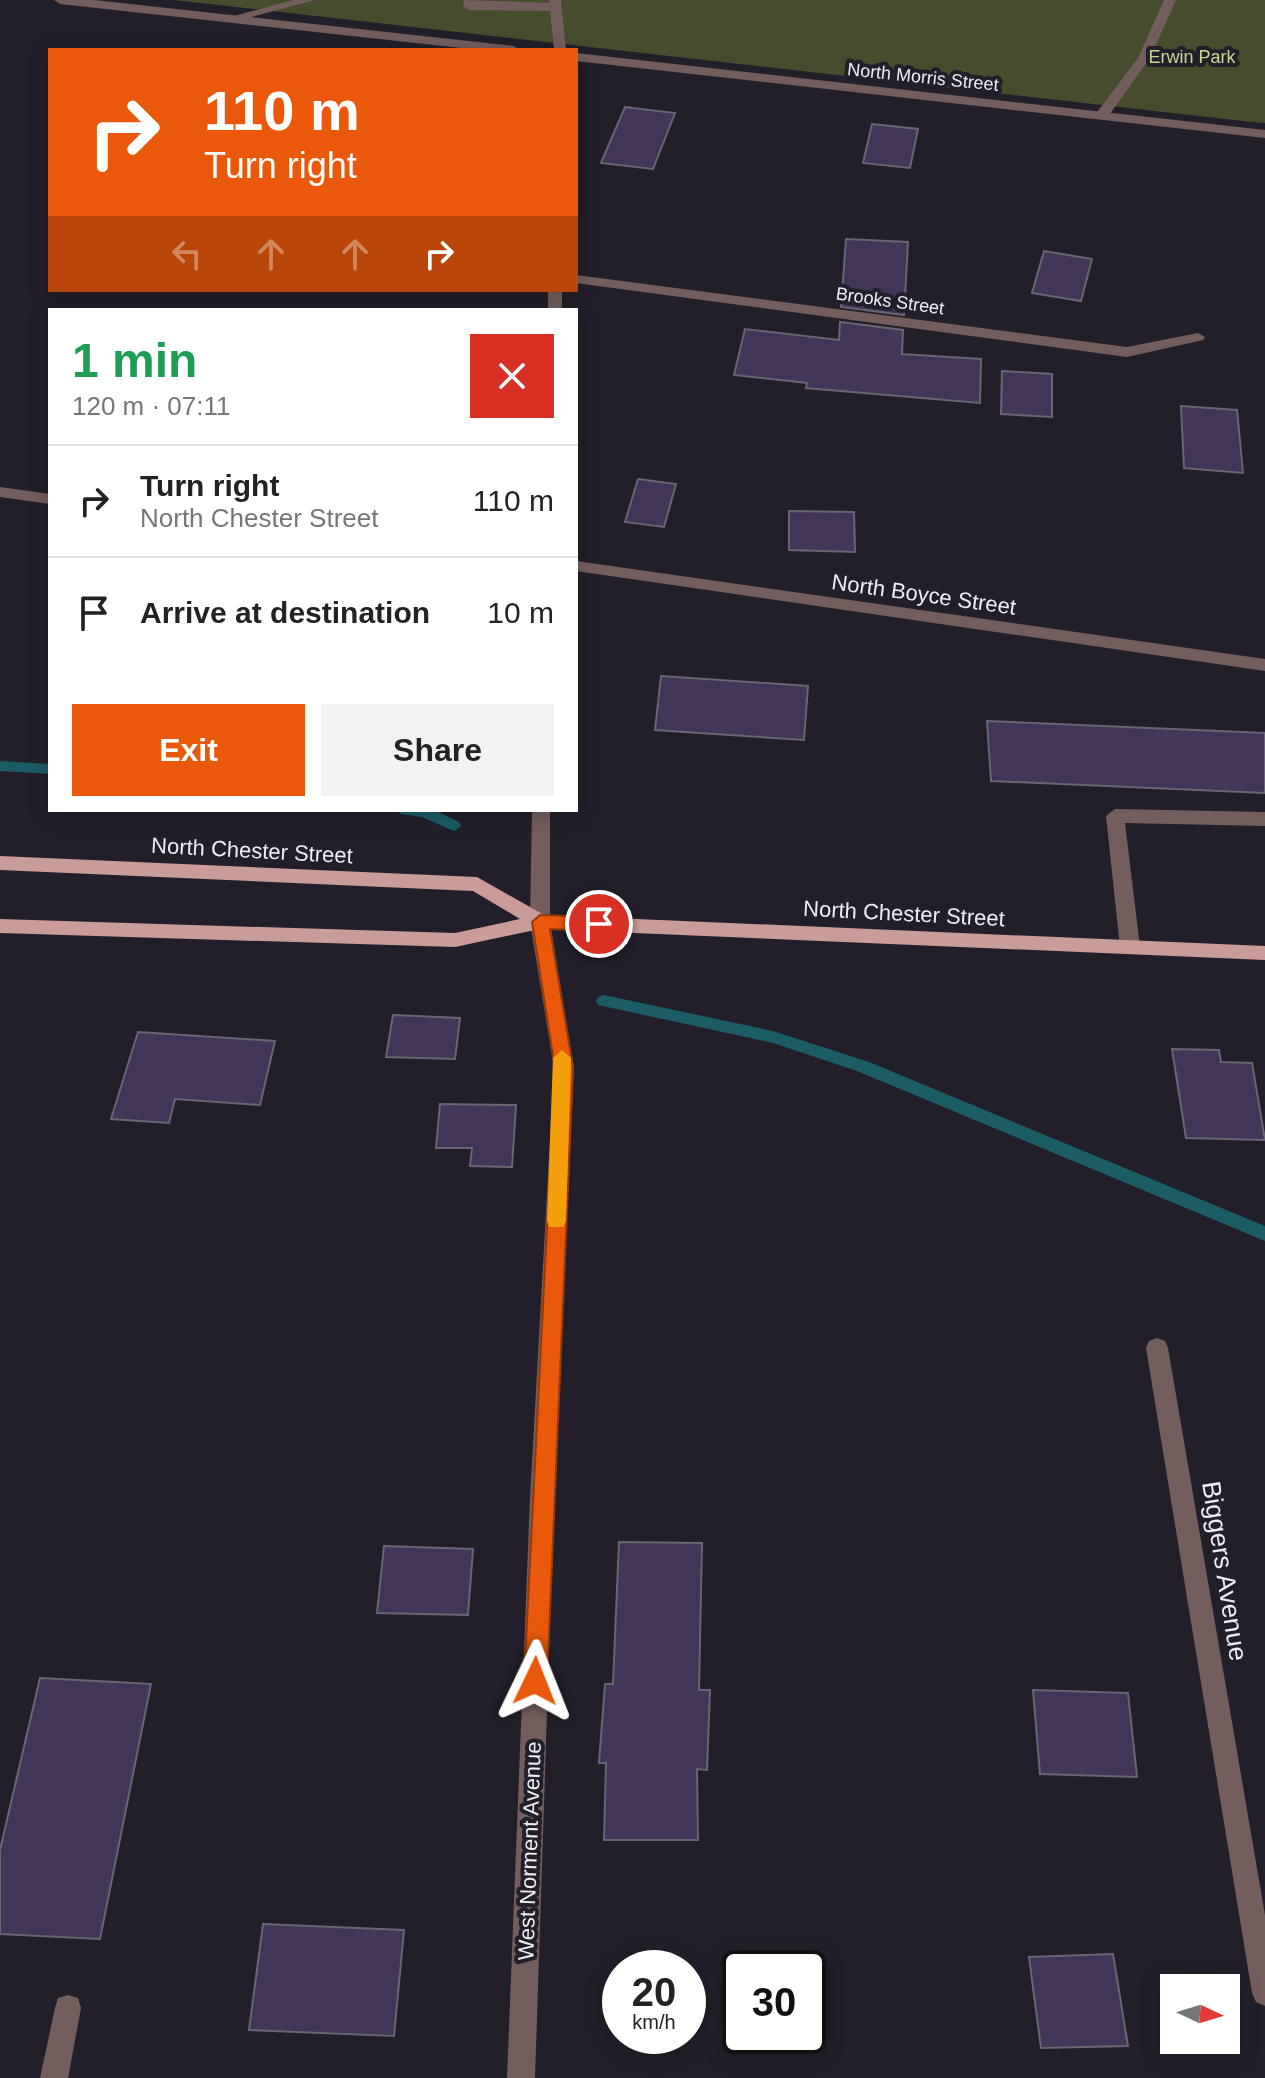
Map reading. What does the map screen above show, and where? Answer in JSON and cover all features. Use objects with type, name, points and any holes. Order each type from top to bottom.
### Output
[{"type":"main road","name":"North Chester Street","points":[[0,863],[477,884],[540,922]]},
{"type":"main road","name":"North Chester Street","points":[[0,926],[455,940],[540,922],[1265,953]]},
{"type":"street","points":[[60,0],[496,48]]},
{"type":"street","points":[[233,18],[309,0]]},
{"type":"street","points":[[470,0],[469,6],[555,4],[560,48]]},
{"type":"street","points":[[1102,115],[1144,58],[1170,0]]},
{"type":"street","name":"North Morris Street","points":[[578,57],[1265,134]]},
{"type":"street","name":"Brooks Street","points":[[578,279],[1127,352],[1198,337]]},
{"type":"street","points":[[0,492],[48,499]]},
{"type":"street","name":"North Boyce Street","points":[[578,566],[1265,665]]},
{"type":"street","name":"West Norment Avenue","points":[[521,2078],[542,1498],[564,1068],[540,922],[541,812]]},
{"type":"street","points":[[1130,947],[1115,816],[1265,819]]},
{"type":"street","name":"Biggers Avenue","points":[[1157,1348],[1265,1993]]},
{"type":"street","points":[[54,2078],[68,2008]]},
{"type":"green space","name":"Erwin Park","points":[[174,0],[1265,0],[1265,123],[1243,121]]},
{"type":"building","points":[[625,107],[675,113],[653,169],[601,163]]},
{"type":"building","points":[[872,124],[918,129],[910,168],[863,163]]},
{"type":"building","points":[[846,239],[908,242],[904,315],[841,307]]},
{"type":"building","points":[[1044,251],[1092,259],[1081,301],[1032,293]]},
{"type":"building","points":[[840,322],[903,330],[902,354],[981,359],[980,403],[806,388],[807,383],[734,375],[745,329],[839,340]]},
{"type":"building","points":[[1002,371],[1052,374],[1052,417],[1001,414]]},
{"type":"building","points":[[1181,406],[1237,410],[1243,473],[1184,468]]},
{"type":"building","points":[[638,479],[676,484],[664,527],[625,522]]},
{"type":"building","points":[[789,511],[854,512],[855,552],[789,550]]},
{"type":"building","points":[[661,676],[808,686],[804,740],[655,730]]},
{"type":"building","points":[[987,721],[1265,733],[1265,793],[991,781]]},
{"type":"building","points":[[393,1015],[460,1018],[455,1059],[386,1057]]},
{"type":"building","points":[[138,1032],[275,1041],[260,1105],[175,1099],[169,1123],[111,1119]]},
{"type":"building","points":[[1172,1049],[1219,1050],[1221,1062],[1252,1063],[1265,1140],[1186,1138]]},
{"type":"building","points":[[440,1104],[516,1105],[512,1167],[470,1166],[472,1148],[436,1148]]},
{"type":"building","points":[[619,1542],[702,1543],[699,1690],[710,1690],[707,1770],[697,1769],[698,1840],[604,1840],[606,1763],[599,1763],[605,1684],[613,1684]]},
{"type":"building","points":[[384,1546],[473,1549],[468,1615],[377,1613]]},
{"type":"building","points":[[40,1678],[151,1684],[100,1939],[0,1934],[0,1850]]},
{"type":"building","points":[[1033,1690],[1128,1693],[1137,1777],[1040,1774]]},
{"type":"building","points":[[263,1924],[404,1930],[394,2036],[249,2030]]},
{"type":"building","points":[[1113,1954],[1128,2046],[1041,2048],[1029,1957]]},
{"type":"waterway","points":[[0,766],[48,769]]},
{"type":"waterway","points":[[425,812],[454,826]]},
{"type":"waterway","points":[[604,1001],[773,1037],[863,1066],[1265,1234]]},
{"type":"slow traffic","points":[[556,1221],[562,1058]]},
{"type":"route","points":[[535,1681],[564,1068],[540,922],[599,924]]}]
